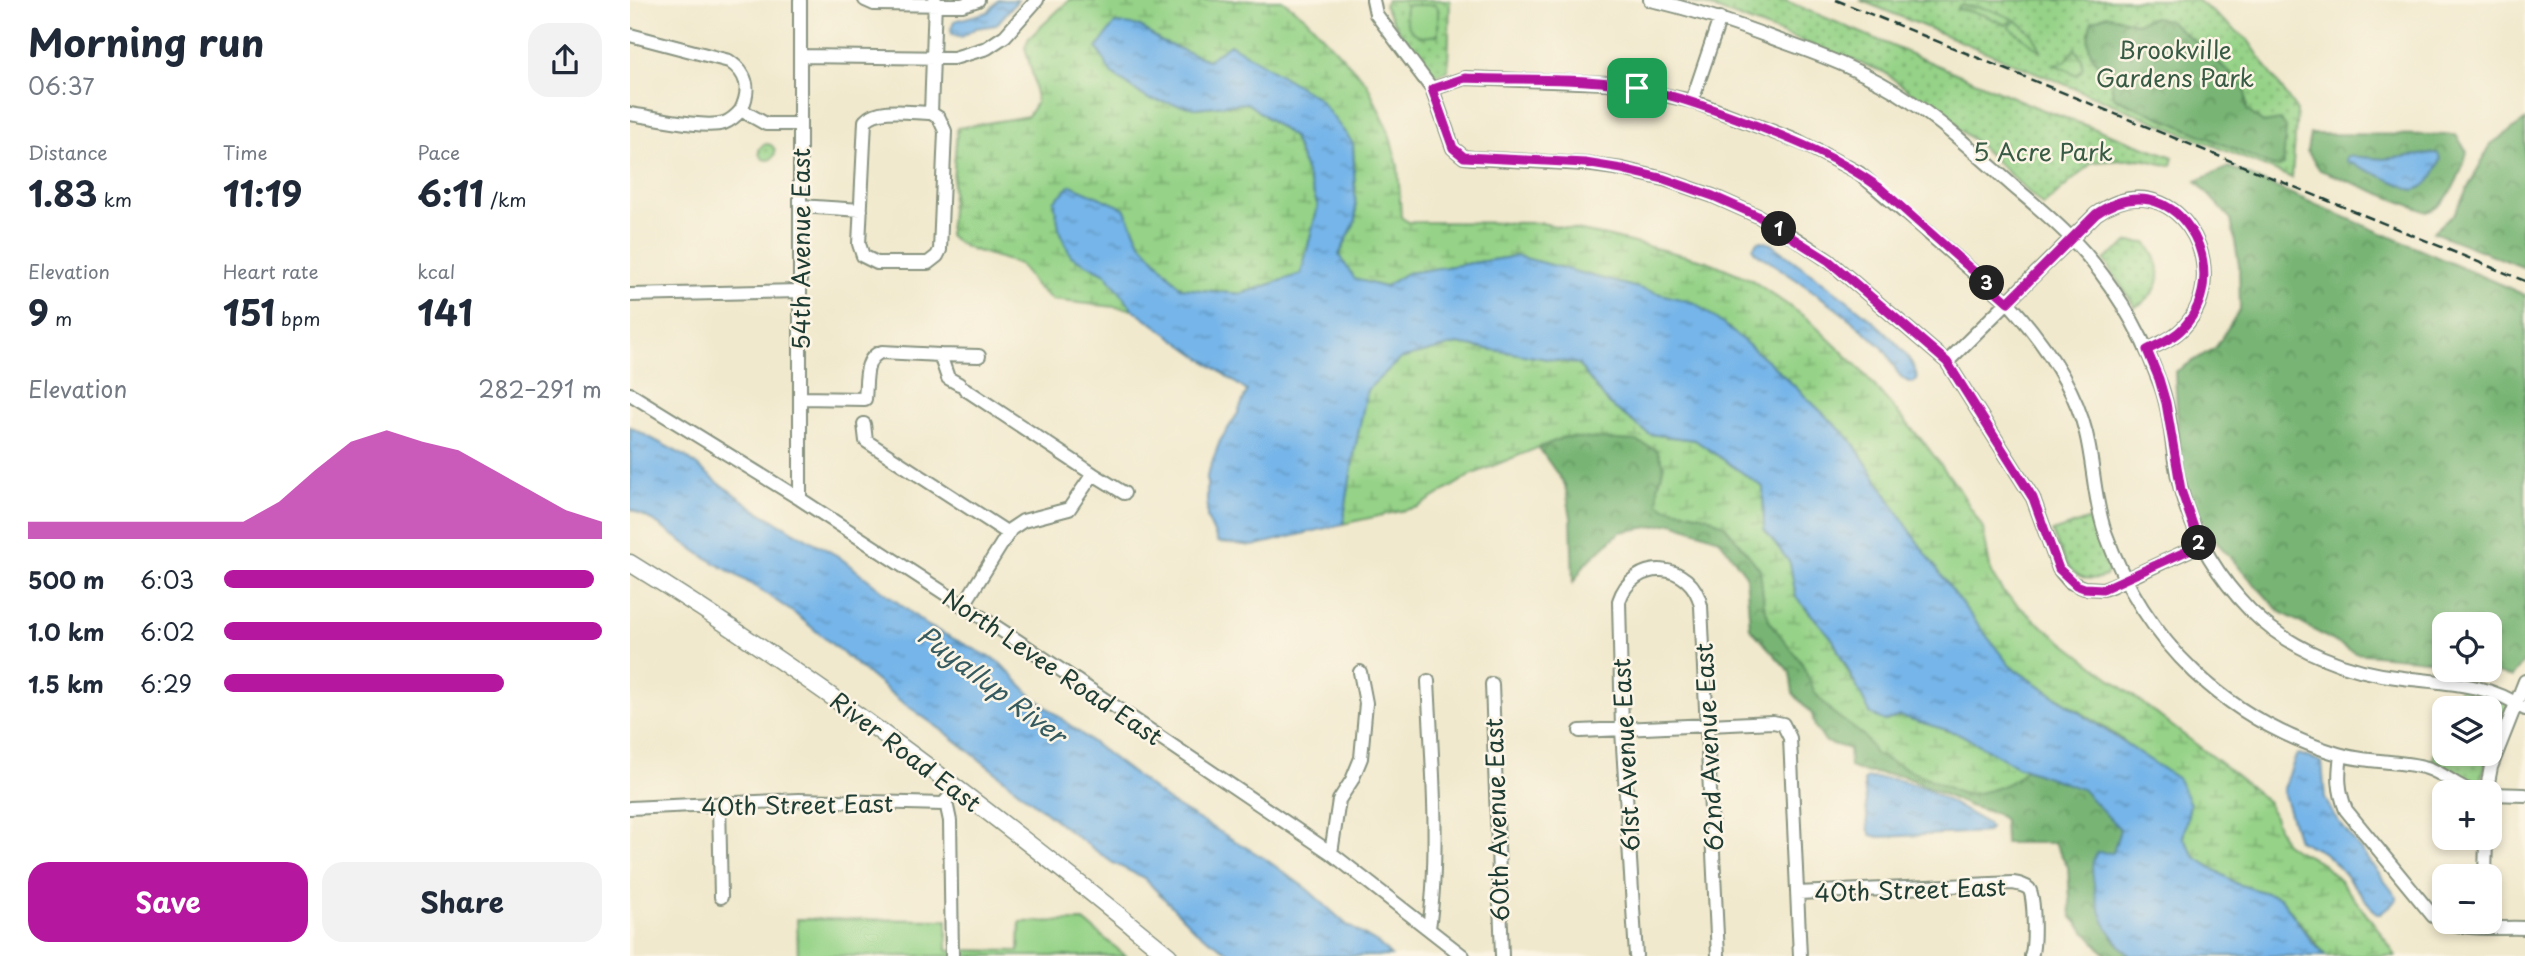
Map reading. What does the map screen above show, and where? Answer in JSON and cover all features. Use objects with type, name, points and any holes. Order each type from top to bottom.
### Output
[{"type":"main road","name":"River Road East","points":[[630,563],[792,668],[958,789],[1169,956]]},
{"type":"street","name":"54th Avenue East","points":[[800,0],[800,499]]},
{"type":"street","points":[[865,0],[874,4],[935,2],[962,5],[978,0]]},
{"type":"street","points":[[800,56],[954,58],[987,48],[1005,36],[1037,0]]},
{"type":"street","points":[[1373,0],[1376,13],[1432,89],[1453,148],[1458,154],[1473,159],[1585,163],[1664,179],[1713,196],[1758,216],[1829,261],[1947,362],[2033,498],[2059,569],[2076,585],[2103,589],[2200,545]]},
{"type":"street","points":[[1650,0],[1720,18],[1839,62],[1909,100],[1943,124],[2072,238],[2103,276],[2147,350],[2166,403],[2181,490],[2200,545],[2254,614],[2292,642],[2347,668],[2465,685],[2522,705]]},
{"type":"street","points":[[931,113],[935,2]]},
{"type":"street","points":[[1692,101],[1720,18]]},
{"type":"street","points":[[630,35],[729,61],[740,70],[746,81],[746,99],[741,110],[727,122],[712,124],[630,114]]},
{"type":"street","points":[[1432,89],[1465,78],[1607,83],[1637,88],[1692,101],[1802,143],[1859,173],[2008,302],[2029,326],[2052,360],[2079,411],[2086,434],[2095,495],[2105,531],[2125,580],[2148,620],[2193,673],[2234,705],[2296,739],[2341,755],[2426,768],[2446,780]]},
{"type":"street","points":[[741,110],[766,124],[800,124]]},
{"type":"street","points":[[880,113],[931,113],[939,118],[945,131],[941,243],[937,256],[922,265],[877,263],[863,256],[859,244],[863,129],[868,118],[880,113]]},
{"type":"street","points":[[1947,362],[2104,209],[2124,200],[2137,198],[2163,203],[2183,218],[2198,242],[2203,271],[2200,298],[2191,318],[2183,328],[2147,350]]},
{"type":"street","points":[[800,206],[861,210]]},
{"type":"street","points":[[630,295],[800,291]]},
{"type":"street","points":[[979,356],[882,352],[874,354],[869,360],[864,412],[866,441],[1009,533]]},
{"type":"street","points":[[940,355],[948,378],[1124,493]]},
{"type":"street","name":"North Levee Road East","points":[[630,394],[800,499],[964,606],[1331,853],[1464,956]]},
{"type":"street","points":[[800,398],[864,412]]},
{"type":"street","points":[[964,606],[1009,533],[1023,521],[1069,509],[1093,474]]},
{"type":"street","name":"62nd Avenue East","points":[[1652,570],[1670,572],[1685,578],[1699,597],[1718,956]]},
{"type":"street","name":"61st Avenue East","points":[[1636,956],[1622,730],[1619,601],[1630,582],[1652,570]]},
{"type":"street","points":[[1331,853],[1339,800],[1352,780],[1361,758],[1366,703],[1360,672]]},
{"type":"street","points":[[1428,681],[1433,841],[1433,901],[1429,928]]},
{"type":"street","points":[[2490,780],[2491,767],[2522,705],[2525,681]]},
{"type":"street","name":"60th Avenue East","points":[[1492,684],[1502,956]]},
{"type":"street","points":[[1580,731],[1773,722],[1783,724],[1787,728],[1790,738],[1800,956]]},
{"type":"street","points":[[2341,755],[2339,790],[2346,810],[2432,915]]},
{"type":"street","points":[[952,956],[950,821],[947,807],[943,804],[958,789]]},
{"type":"street","points":[[2502,794],[2525,795]]},
{"type":"street","name":"40th Street East","points":[[630,808],[799,800],[943,804]]},
{"type":"street","points":[[719,804],[721,897]]},
{"type":"street","name":"40th Street East","points":[[1798,893],[2013,883],[2023,885],[2031,895],[2034,946],[2031,956]]},
{"type":"street","points":[[2502,926],[2525,928]]},
{"type":"green space","points":[[1069,0],[1282,0],[1305,17],[1367,83],[1388,130],[1398,166],[1401,217],[1408,222],[1541,223],[1606,236],[1707,261],[1750,279],[1808,319],[1858,367],[1925,444],[1959,489],[1983,528],[1991,573],[2003,592],[2037,622],[2268,802],[2284,842],[2321,862],[2341,882],[2396,956],[2326,956],[2280,897],[2237,884],[2195,857],[2183,837],[2190,804],[2119,737],[2010,666],[1916,540],[1851,440],[1769,362],[1728,328],[1621,285],[1517,256],[1407,273],[1384,287],[1354,279],[1339,256],[1356,220],[1353,143],[1208,61],[1160,41],[1140,26],[1195,108],[1247,103],[1293,137],[1318,206],[1301,274],[1241,294],[1181,288],[1140,242],[1124,208],[1060,233],[1071,255],[1106,274],[1133,309],[1052,300],[1035,285],[1019,264],[967,248],[949,236],[957,128],[1028,116],[1036,103],[1034,80],[1025,47],[1029,38]]},
{"type":"green space","points":[[1387,0],[1450,0],[1448,70],[1435,76],[1398,30],[1384,5]]},
{"type":"green space","name":"5 Acre Park","points":[[1676,0],[1784,0],[2038,108],[2173,157],[2171,166],[2141,159],[2093,162],[2043,206],[1977,143],[1884,72],[1705,5]]},
{"type":"green space","name":"Brookville Gardens Park","points":[[1860,0],[2197,0],[2248,40],[2297,111],[2292,178]]},
{"type":"green space","points":[[1436,5],[1438,35],[1422,37],[1413,32],[1406,16],[1406,6]]},
{"type":"green space","points":[[1960,6],[1987,9],[2013,19],[2006,25],[1984,15],[1957,9]]},
{"type":"green space","points":[[2107,15],[2136,23],[2154,17],[2168,20],[2208,52],[2245,88],[2247,110],[2263,123],[2280,120],[2286,127],[2283,165],[2277,168],[2113,97],[2111,77],[2094,59],[2088,38],[2092,21]]},
{"type":"green space","points":[[2016,20],[2033,35],[2042,52],[2009,27]]},
{"type":"green space","points":[[2075,48],[2082,59],[2082,70],[2077,75],[2054,64],[2065,62]]},
{"type":"green space","points":[[2525,121],[2525,195],[2521,231],[2525,268],[2433,232],[2454,214],[2491,144]]},
{"type":"green space","points":[[2310,134],[2456,135],[2467,152],[2458,178],[2448,195],[2442,203],[2427,212],[2320,170],[2307,151]],"holes":[[[2437,153],[2413,190],[2347,156],[2384,159]]]},
{"type":"green space","points":[[767,144],[773,146],[773,158],[767,160],[761,158],[759,152],[761,146]]},
{"type":"green space","points":[[2229,167],[2525,295],[2525,660],[2512,677],[2502,675],[2502,612],[2432,612],[2432,661],[2355,653],[2279,611],[2220,546],[2181,490],[2175,372],[2216,347],[2240,309],[2239,265],[2231,219],[2196,181]]},
{"type":"green space","points":[[2129,242],[2146,243],[2157,261],[2159,270],[2159,278],[2152,294],[2135,307],[2104,260]]},
{"type":"green space","points":[[1457,344],[1578,364],[1608,403],[1649,434],[1695,440],[1763,487],[1764,529],[1790,563],[1796,597],[1832,638],[1853,682],[1885,721],[1900,716],[1960,734],[2025,769],[2021,775],[2007,784],[1965,795],[1876,755],[1864,736],[1832,712],[1815,693],[1802,663],[1770,622],[1764,604],[1760,569],[1725,526],[1707,516],[1664,507],[1658,503],[1658,488],[1664,465],[1657,450],[1637,441],[1564,437],[1473,474],[1418,507],[1343,524],[1367,389],[1400,359]]},
{"type":"green space","points":[[1564,437],[1637,441],[1657,450],[1664,465],[1658,488],[1664,507],[1707,516],[1725,526],[1760,569],[1764,604],[1770,622],[1802,663],[1815,693],[1832,712],[1864,736],[1876,755],[1965,795],[2007,784],[2025,769],[2083,789],[2120,829],[2113,854],[2112,937],[2130,956],[2107,956],[2071,916],[2068,867],[2055,843],[2005,843],[2004,820],[1997,814],[1969,806],[1903,776],[1863,772],[1850,767],[1849,749],[1826,742],[1815,727],[1812,714],[1793,693],[1790,672],[1750,628],[1746,575],[1719,539],[1673,523],[1620,532],[1585,564],[1573,583],[1571,517],[1565,485],[1539,448]]},
{"type":"green space","points":[[2090,519],[2109,569],[2106,576],[2094,579],[2084,578],[2070,568],[2052,532]]},
{"type":"green space","points":[[2460,687],[2488,696],[2457,696]]},
{"type":"green space","points":[[2502,701],[2509,703],[2502,721]]},
{"type":"green space","points":[[2436,766],[2485,766],[2480,780],[2461,780]]},
{"type":"green space","points":[[797,919],[947,920],[947,950],[1019,951],[1020,922],[1084,921],[1126,956],[798,956]]},
{"type":"water","points":[[998,0],[1018,0],[996,25],[976,28],[962,37],[952,34],[954,21],[988,12]]},
{"type":"water","points":[[1115,23],[1140,26],[1160,41],[1208,60],[1230,44],[1318,98],[1353,143],[1356,220],[1339,255],[1355,279],[1384,287],[1407,273],[1517,256],[1695,303],[1728,328],[1769,362],[1851,440],[1916,540],[2010,666],[2178,779],[2190,804],[2183,837],[2195,857],[2237,884],[2280,897],[2312,942],[2326,956],[2130,956],[2110,932],[2101,915],[2092,871],[2097,852],[2113,853],[2120,829],[2082,789],[2017,766],[1960,734],[1900,716],[1885,721],[1871,715],[1832,638],[1796,597],[1790,563],[1764,529],[1763,487],[1695,440],[1649,434],[1608,403],[1578,364],[1457,344],[1400,359],[1367,390],[1343,524],[1253,546],[1218,542],[1207,518],[1207,476],[1220,441],[1238,413],[1247,391],[1133,309],[1106,274],[1071,256],[1060,233],[1054,201],[1071,185],[1124,208],[1140,242],[1181,288],[1241,294],[1301,274],[1318,206],[1293,137],[1247,103],[1195,108],[1148,99],[1111,73],[1097,48]]},
{"type":"water","points":[[2437,153],[2441,159],[2431,179],[2424,186],[2413,190],[2346,161],[2347,156],[2384,159]]},
{"type":"water","points":[[1757,242],[1771,244],[1831,288],[1879,327],[1899,346],[1912,364],[1917,380],[1913,383],[1907,381],[1882,347],[1852,321],[1755,252],[1753,248]]},
{"type":"water","name":"Puyallup River","points":[[630,427],[685,456],[761,513],[838,556],[928,626],[998,661],[1032,696],[1171,803],[1264,858],[1307,889],[1347,925],[1379,944],[1391,956],[1234,956],[1196,931],[1144,878],[1113,863],[1073,834],[950,736],[898,699],[798,616],[650,519],[630,509]]},
{"type":"water","points":[[2299,754],[2322,762],[2325,798],[2333,814],[2397,897],[2397,900],[2380,914],[2377,914],[2323,852],[2298,840],[2283,791]]},
{"type":"water","points":[[1867,778],[1895,779],[1925,788],[1986,823],[1990,828],[1987,832],[1879,837],[1871,835],[1864,781]]},
{"type":"railway","points":[[1836,0],[2525,281]]},
{"type":"route","points":[[1465,78],[1607,83],[1637,88],[1692,101],[1830,156],[1880,188],[2008,302],[2096,214],[2113,203],[2137,198],[2163,203],[2175,210],[2192,229],[2198,242],[2203,286],[2196,308],[2183,328],[2147,350],[2166,403],[2181,490],[2200,545],[2103,589],[2084,588],[2070,582],[2059,569],[2050,551],[2033,498],[1947,362],[1829,261],[1758,216],[1713,196],[1664,179],[1585,163],[1464,157],[1453,148],[1432,89],[1465,78]]}]
